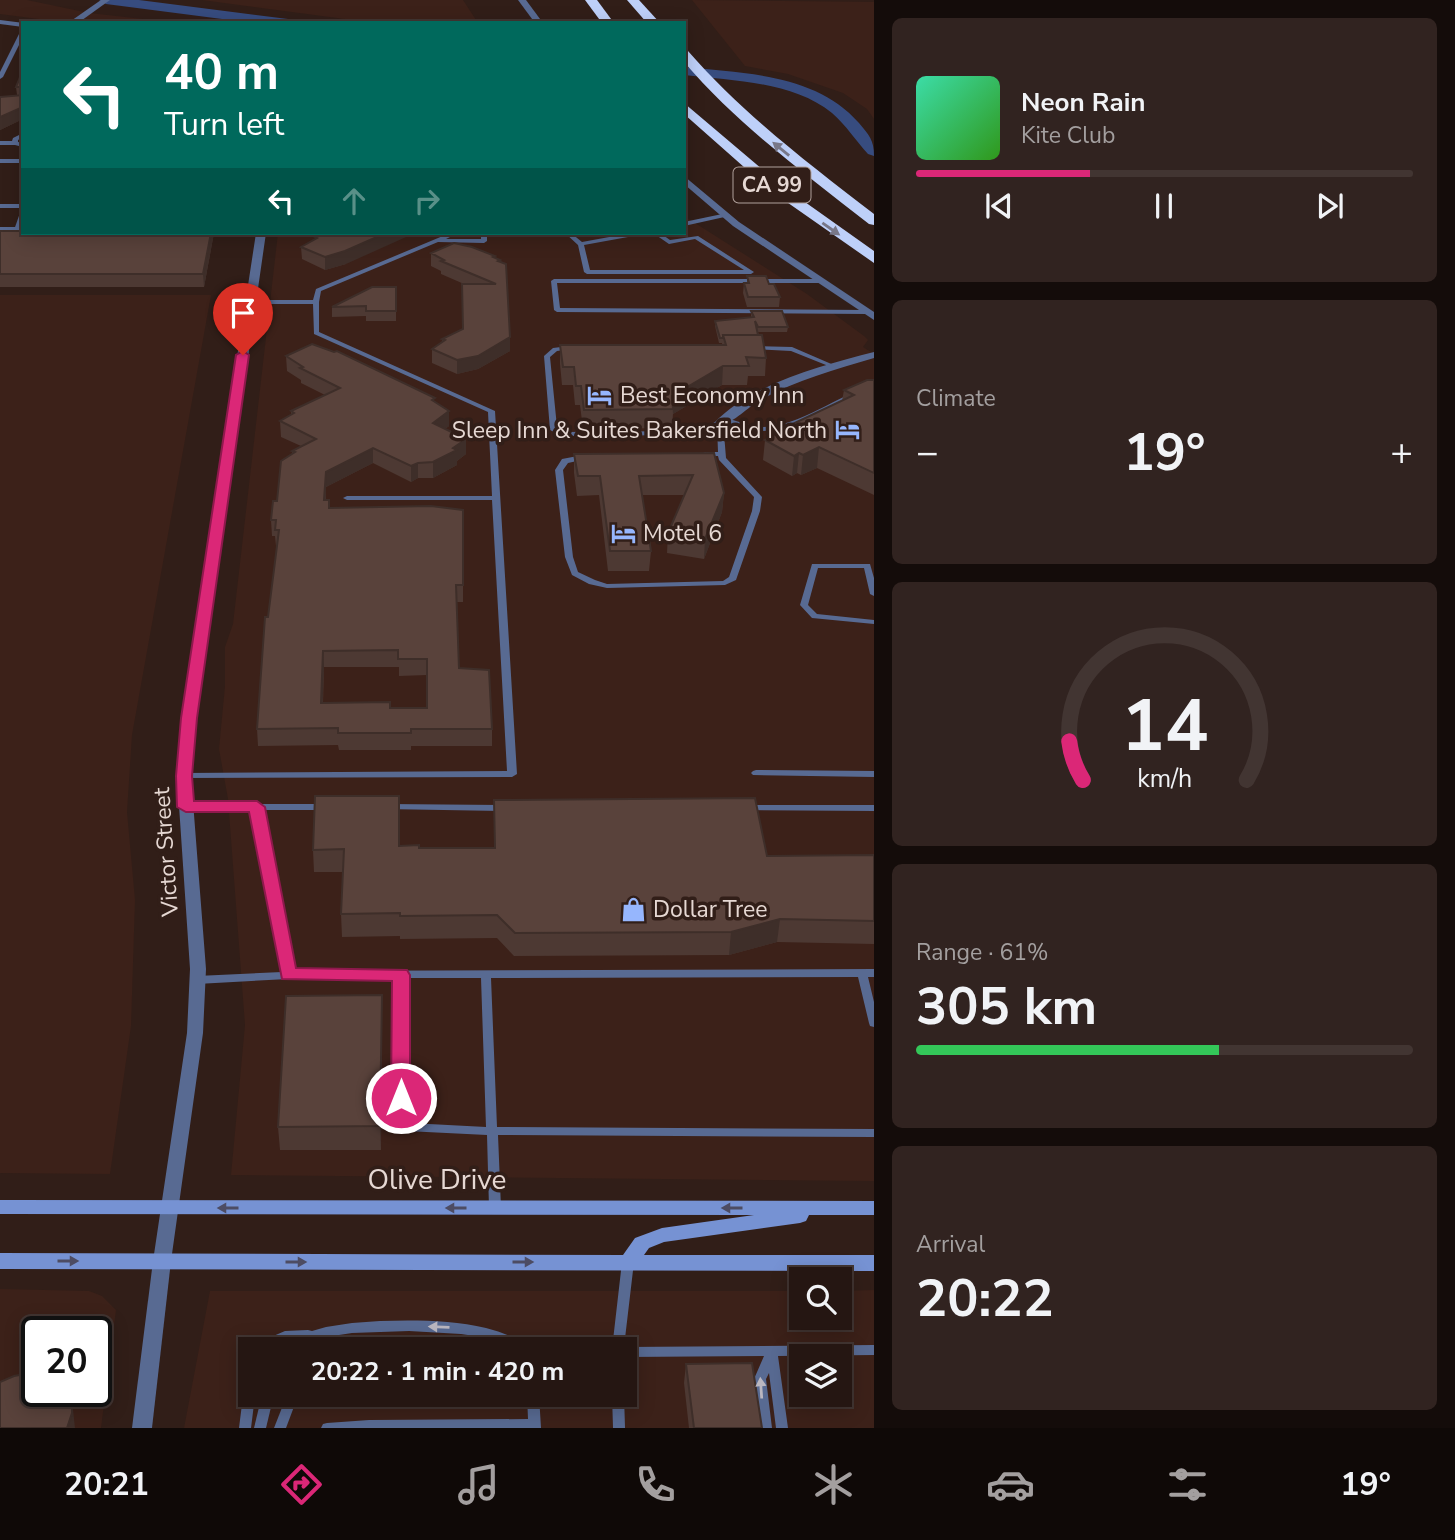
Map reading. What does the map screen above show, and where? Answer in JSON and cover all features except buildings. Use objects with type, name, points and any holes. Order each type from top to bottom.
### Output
[{"type":"highway","points":[[591,0],[607,21]]},
{"type":"highway","points":[[633,0],[652,21]]},
{"type":"highway","name":"CA 99","points":[[687,57],[715,89],[764,135],[874,221]]},
{"type":"highway","name":"CA 99","points":[[686,109],[776,188],[874,258]]},
{"type":"main road","name":"Olive Drive","points":[[0,1207],[874,1208]]},
{"type":"main road","points":[[628,1262],[642,1243],[662,1235],[854,1208]]},
{"type":"main road","points":[[0,1261],[874,1263]]},
{"type":"street","points":[[522,0],[538,21]]},
{"type":"street","points":[[75,21],[103,2]]},
{"type":"street","points":[[0,22],[21,25]]},
{"type":"street","points":[[686,181],[727,215],[871,315]]},
{"type":"street","points":[[0,230],[20,230]]},
{"type":"street","name":"Victor Street","points":[[142,1428],[162,1261],[172,1208],[195,1034],[195,909],[184,776],[189,718],[261,235]]},
{"type":"street","points":[[722,421],[755,399],[833,366],[874,355]]},
{"type":"lane","points":[[0,76],[21,36]]},
{"type":"lane","points":[[0,143],[19,144]]},
{"type":"lane","points":[[0,161],[21,161]]},
{"type":"lane","points":[[0,205],[21,206]]},
{"type":"lane","points":[[686,224],[727,215]]},
{"type":"lane","points":[[184,776],[512,774],[491,411],[316,333],[318,290],[450,235]]},
{"type":"lane","points":[[434,241],[484,241],[484,235]]},
{"type":"lane","points":[[570,235],[581,244],[587,272],[751,272],[696,237],[668,242],[659,235]]},
{"type":"lane","points":[[581,244],[628,235]]},
{"type":"lane","points":[[821,281],[554,281],[557,310],[871,315]]},
{"type":"lane","points":[[250,302],[316,302]]},
{"type":"lane","points":[[579,348],[555,349],[547,356],[553,428],[573,435],[685,433],[722,421],[764,429],[782,426],[874,386]]},
{"type":"lane","points":[[744,348],[792,349],[833,366]]},
{"type":"lane","points":[[588,456],[575,457],[560,466],[569,557],[575,573],[607,586],[725,583],[733,578],[756,511],[758,496],[722,454],[722,421]]},
{"type":"lane","points":[[696,454],[722,454]]},
{"type":"lane","points":[[347,498],[496,498]]},
{"type":"lane","points":[[874,594],[867,566],[815,566],[804,605],[816,616],[874,622]]},
{"type":"lane","points":[[756,773],[874,774]]},
{"type":"lane","points":[[186,807],[341,807]]},
{"type":"lane","points":[[257,807],[288,975]]},
{"type":"lane","points":[[383,807],[508,808]]},
{"type":"lane","points":[[742,808],[874,808]]},
{"type":"lane","points":[[862,973],[874,1023]]},
{"type":"lane","points":[[197,980],[288,975],[874,973]]},
{"type":"lane","points":[[486,974],[495,1208]]},
{"type":"lane","points":[[401,975],[401,1114],[406,1127],[492,1132],[874,1133]]},
{"type":"lane","points":[[619,1337],[628,1262]]},
{"type":"lane","points":[[284,1337],[313,1335],[361,1326],[447,1327],[485,1332],[498,1337]]},
{"type":"lane","points":[[308,1337],[313,1335]]},
{"type":"lane","points":[[637,1352],[874,1350]]},
{"type":"lane","points":[[765,1428],[760,1379],[772,1351]]},
{"type":"lane","points":[[772,1351],[782,1428]]},
{"type":"lane","points":[[244,1428],[248,1407]]},
{"type":"lane","points":[[260,1428],[265,1407]]},
{"type":"lane","points":[[280,1428],[288,1407]]},
{"type":"lane","points":[[327,1428],[535,1426],[534,1407]]},
{"type":"lane","points":[[618,1407],[619,1428]]},
{"type":"shaded area","points":[[0,0],[27,0],[89,13],[161,21],[54,21],[0,14]]},
{"type":"shaded area","points":[[202,0],[463,0],[477,21],[360,21]]},
{"type":"shaded area","points":[[692,0],[874,2],[874,119],[867,109],[843,93],[788,74],[745,66]]},
{"type":"shaded area","points":[[686,217],[807,294],[864,336],[868,340],[863,347],[874,354],[874,1181],[231,1175],[245,1025],[228,799],[219,749],[225,686],[225,647],[233,624],[278,235],[686,235]]},
{"type":"shaded area","points":[[0,295],[211,295],[132,735],[127,812],[135,900],[131,1026],[110,1174],[0,1173]]},
{"type":"shaded area","points":[[0,1289],[89,1291],[102,1296],[116,1310],[112,1341],[112,1316],[21,1316],[21,1407],[104,1407],[101,1428],[0,1428]]},
{"type":"shaded area","points":[[874,1290],[874,1428],[184,1428],[210,1291],[789,1291],[789,1330],[852,1330],[852,1291]]},
{"type":"waterway","points":[[106,0],[272,21]]},
{"type":"waterway","points":[[686,71],[761,80],[817,97],[844,116],[874,151]]},
{"type":"place","name":"Best Economy Inn","points":[[600,395]]},
{"type":"place","name":"Sleep Inn & Suites Bakersfield North","points":[[847,430]]},
{"type":"place","name":"Motel 6","points":[[623,533]]},
{"type":"place","name":"Dollar Tree","points":[[633,909]]},
{"type":"route","points":[[243,355],[189,718],[184,776],[186,807],[257,807],[288,975],[401,975],[401,1098]]}]
